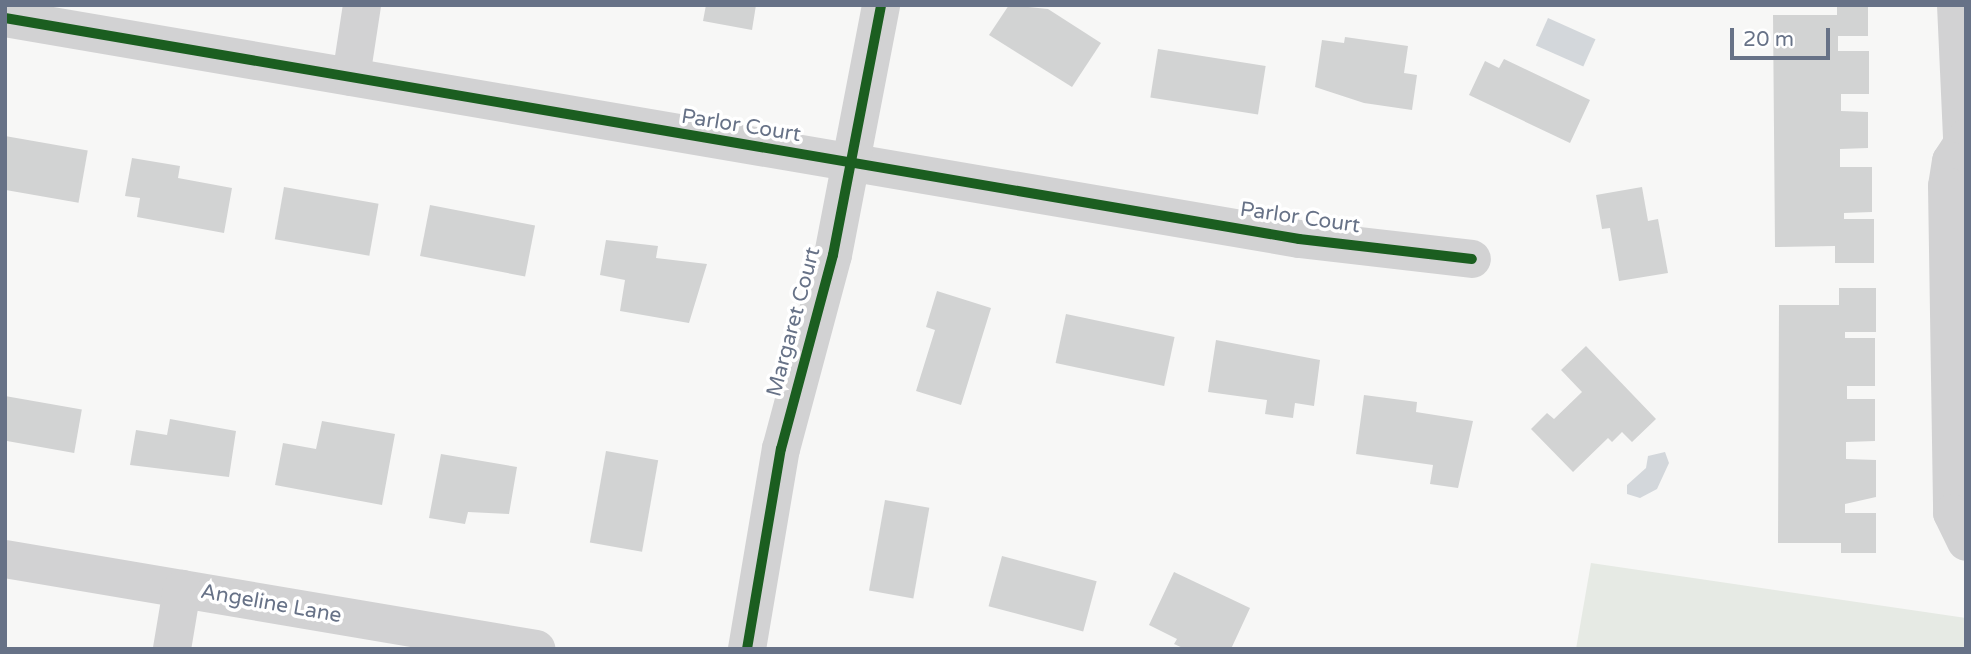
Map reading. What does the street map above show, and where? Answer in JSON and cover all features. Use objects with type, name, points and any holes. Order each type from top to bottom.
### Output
[{"type":"street","points":[[351,77],[362,5]]},
{"type":"street","name":"Margaret Court","points":[[747,649],[791,400],[852,164],[881,5]]},
{"type":"street","points":[[1956,5],[1964,138],[1951,161],[1947,200],[1952,513],[1966,542]]},
{"type":"street","name":"Parlor Court","points":[[5,18],[1300,239],[1472,259]]},
{"type":"street","name":"Angeline Lane","points":[[5,559],[536,649]]},
{"type":"street","points":[[172,649],[182,589]]},
{"type":"shaded area","points":[[1548,18],[1596,39],[1583,67],[1536,45]]},
{"type":"shaded area","points":[[1665,452],[1669,463],[1657,489],[1640,498],[1627,494],[1627,485],[1646,468],[1648,456]]},
{"type":"shaded area","points":[[1591,563],[1966,618],[1966,649],[1576,649]]},
{"type":"building","points":[[706,5],[756,5],[752,30],[703,21]]},
{"type":"building","points":[[1009,5],[1048,9],[1101,43],[1072,87],[989,35]]},
{"type":"building","points":[[1837,5],[1868,5],[1868,36],[1838,36],[1838,51],[1869,51],[1869,94],[1841,94],[1841,111],[1868,112],[1868,148],[1840,149],[1840,167],[1872,167],[1872,212],[1844,213],[1844,219],[1874,219],[1874,263],[1835,263],[1835,246],[1775,247],[1773,15],[1837,15]]},
{"type":"building","points":[[1345,37],[1408,46],[1404,73],[1417,75],[1412,110],[1364,103],[1315,87],[1322,40],[1344,43]]},
{"type":"building","points":[[1158,49],[1266,66],[1258,114],[1150,97]]},
{"type":"building","points":[[1504,59],[1590,100],[1570,143],[1469,95],[1485,61],[1499,68]]},
{"type":"building","points":[[5,136],[88,151],[79,203],[5,190]]},
{"type":"building","points":[[132,158],[180,166],[178,178],[232,188],[224,233],[137,217],[140,198],[125,196]]},
{"type":"building","points":[[284,187],[379,204],[369,256],[275,239]]},
{"type":"building","points":[[1642,187],[1648,221],[1658,219],[1668,273],[1619,281],[1610,228],[1602,229],[1596,195]]},
{"type":"building","points":[[430,205],[535,225],[525,276],[420,256]]},
{"type":"building","points":[[606,240],[658,246],[656,258],[707,264],[689,323],[620,311],[625,280],[600,275]]},
{"type":"building","points":[[1839,288],[1876,288],[1876,332],[1845,332],[1845,338],[1875,338],[1875,386],[1847,386],[1847,399],[1875,399],[1875,441],[1846,442],[1846,459],[1876,460],[1876,497],[1845,504],[1845,513],[1876,513],[1876,553],[1841,553],[1841,543],[1778,543],[1779,305],[1839,305]]},
{"type":"building","points":[[937,291],[991,308],[961,405],[916,391],[935,330],[926,327]]},
{"type":"building","points":[[1066,314],[1175,337],[1164,386],[1056,363]]},
{"type":"building","points":[[1216,340],[1320,360],[1314,406],[1295,403],[1293,418],[1265,414],[1267,400],[1208,392]]},
{"type":"building","points":[[1586,346],[1656,419],[1632,442],[1622,432],[1612,442],[1608,438],[1573,472],[1531,429],[1547,413],[1554,419],[1582,392],[1561,370]]},
{"type":"building","points":[[1364,395],[1417,402],[1416,412],[1473,421],[1458,488],[1430,484],[1433,465],[1356,454]]},
{"type":"building","points":[[5,396],[82,410],[74,453],[5,441]]},
{"type":"building","points":[[170,419],[236,431],[229,477],[130,465],[136,430],[167,435]]},
{"type":"building","points":[[322,421],[395,434],[382,505],[275,485],[283,443],[316,449]]},
{"type":"building","points":[[606,451],[658,460],[642,552],[590,543]]},
{"type":"building","points":[[441,454],[517,467],[509,514],[468,512],[465,524],[429,518]]},
{"type":"building","points":[[885,500],[929,508],[913,598],[869,591]]},
{"type":"building","points":[[1002,556],[1097,581],[1083,632],[989,606]]},
{"type":"building","points":[[1174,572],[1250,608],[1231,649],[1185,649],[1174,644],[1177,639],[1149,625]]},
{"type":"cycle path","points":[[747,649],[781,449],[833,255],[881,5]]},
{"type":"cycle path","points":[[5,18],[1299,239],[1472,259]]}]
